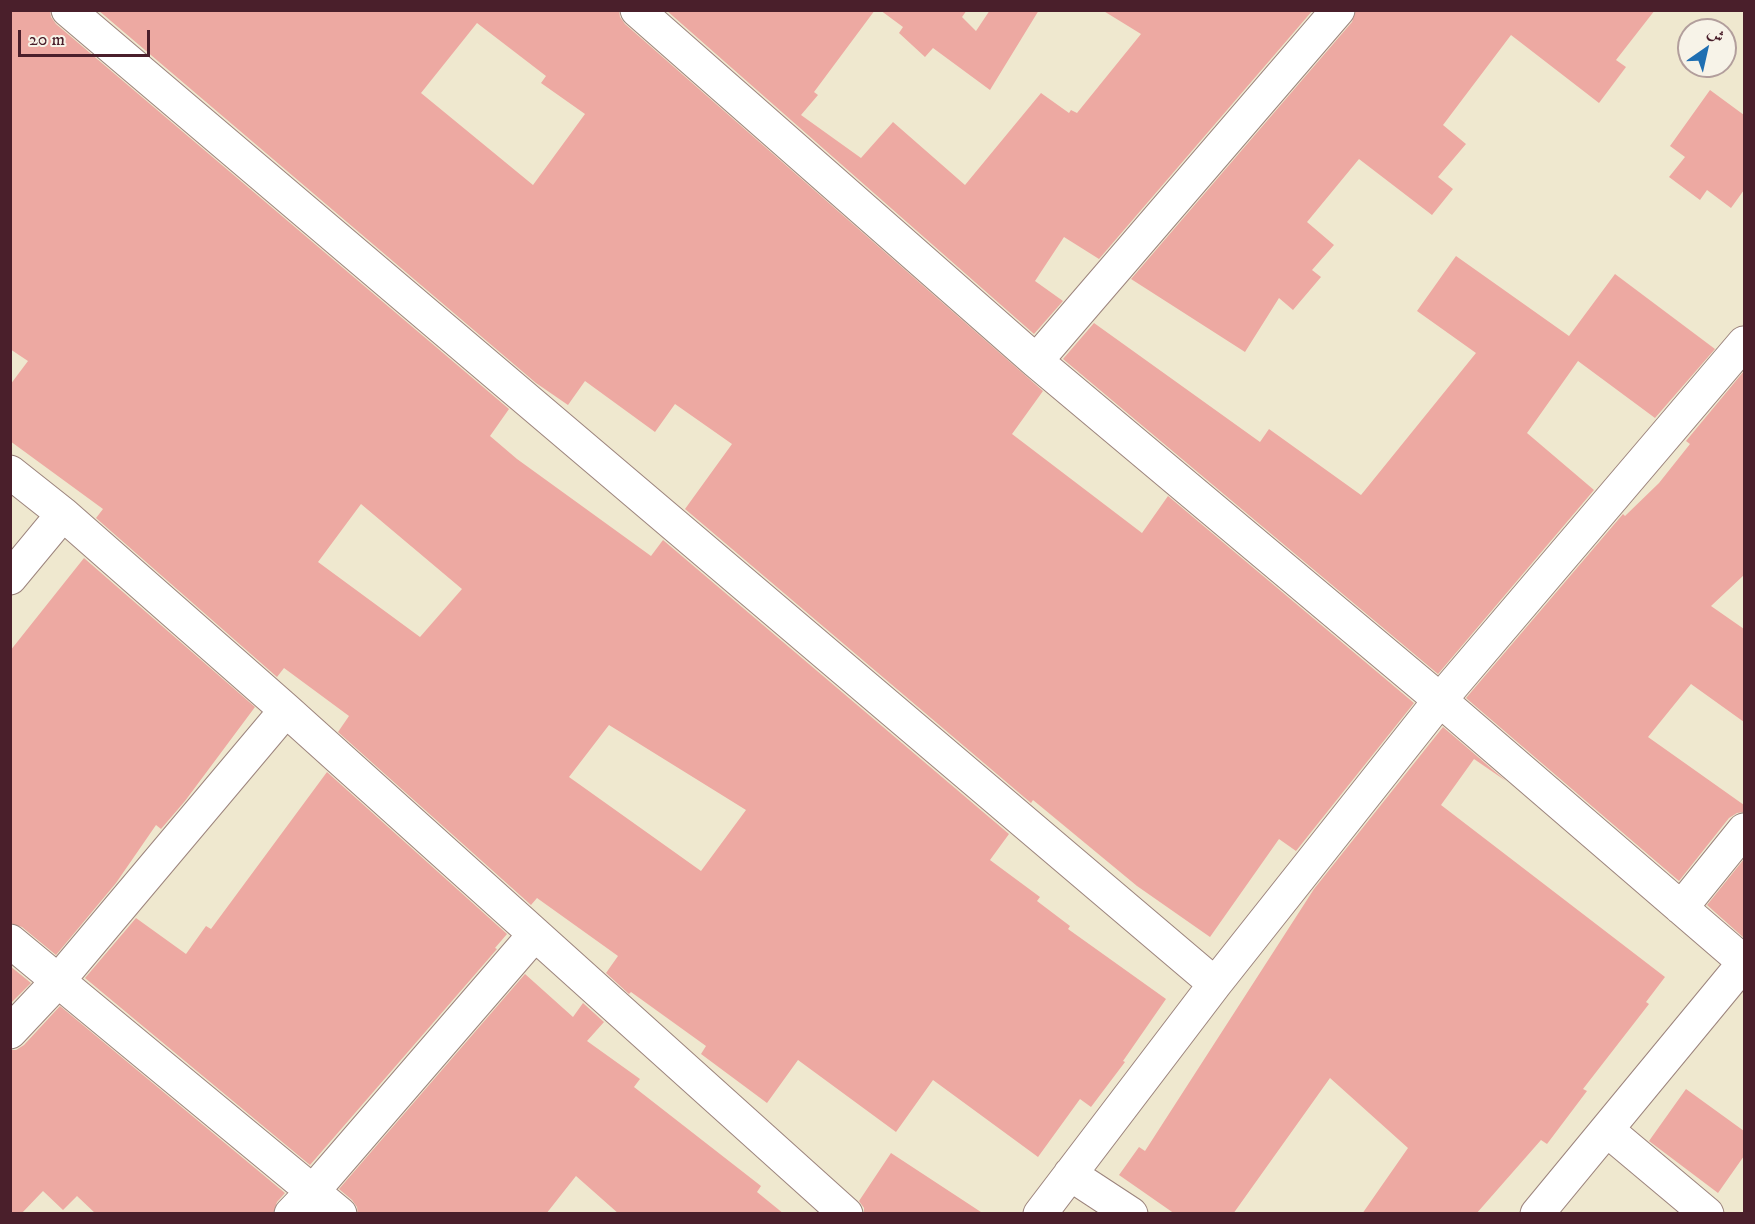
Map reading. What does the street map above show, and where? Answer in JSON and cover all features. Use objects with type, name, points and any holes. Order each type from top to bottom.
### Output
[{"type":"street","points":[[68,10],[1215,984]]},
{"type":"street","points":[[637,10],[1036,362],[1440,700],[1744,963],[1537,1214]]},
{"type":"street","points":[[1036,362],[1338,10]]},
{"type":"street","points":[[1040,1214],[1215,984],[1440,700],[1744,343]]},
{"type":"street","points":[[10,472],[63,514],[286,710],[846,1214]]},
{"type":"street","points":[[10,578],[63,514]]},
{"type":"street","points":[[10,1032],[58,981],[286,710]]},
{"type":"street","points":[[1681,908],[1744,830]]},
{"type":"street","points":[[302,1202],[535,934]]},
{"type":"street","points":[[10,941],[58,981],[302,1202],[340,1214]]},
{"type":"street","points":[[1607,1130],[1707,1214]]},
{"type":"street","points":[[1070,1174],[1131,1214]]},
{"type":"building","points":[[10,10],[50,10],[51,17],[56,24],[509,409],[490,436],[517,459],[651,556],[663,540],[1009,834],[990,860],[1040,897],[1037,901],[1070,926],[1068,929],[1166,999],[1123,1061],[1125,1062],[1091,1107],[1080,1099],[1038,1157],[933,1080],[896,1132],[798,1060],[767,1103],[701,1054],[706,1046],[631,992],[629,994],[606,973],[618,956],[537,898],[531,905],[338,732],[349,716],[284,668],[277,677],[96,518],[103,509],[10,441],[10,385],[28,361],[10,349]],"holes":[[[361,504],[462,589],[420,637],[318,562]],[[609,725],[746,810],[701,871],[569,777]]]},
{"type":"building","points":[[98,10],[619,10],[620,17],[625,24],[1043,391],[1012,434],[1142,533],[1168,496],[1414,703],[1296,851],[1279,839],[1210,937],[1137,886],[1033,800],[1031,803],[685,509],[732,444],[675,404],[655,432],[585,381],[568,405],[536,383]],"holes":[[[477,23],[546,76],[541,83],[585,114],[533,185],[421,93]]]},
{"type":"building","points":[[666,10],[875,10],[814,92],[818,95],[801,115],[861,158],[893,122],[965,185],[1041,93],[1069,113],[1071,110],[1077,113],[1141,34],[1102,10],[1313,10],[1099,259],[1064,237],[1035,281],[1063,301],[1034,334]]},
{"type":"building","points":[[880,10],[967,10],[962,17],[976,31],[990,10],[1039,10],[990,90],[933,48],[925,57],[899,33],[903,27]]},
{"type":"building","points":[[1356,10],[1655,10],[1616,60],[1626,67],[1599,103],[1511,35],[1443,125],[1466,144],[1438,177],[1453,189],[1432,215],[1359,159],[1307,222],[1334,245],[1312,270],[1321,277],[1293,310],[1279,298],[1245,352],[1131,279],[1352,22]]},
{"type":"building","points":[[1710,90],[1744,115],[1744,190],[1731,208],[1707,190],[1700,200],[1669,177],[1685,157],[1670,146]]},
{"type":"building","points":[[1456,256],[1569,336],[1615,274],[1715,349],[1655,418],[1578,361],[1527,433],[1594,490],[1438,674],[1063,359],[1094,323],[1260,442],[1269,429],[1361,495],[1476,353],[1417,311]]},
{"type":"building","points":[[1744,371],[1744,575],[1711,606],[1744,629],[1744,722],[1691,684],[1648,737],[1744,805],[1744,812],[1729,818],[1679,881],[1466,698],[1623,514],[1625,516],[1659,483],[1690,444],[1686,441]]},
{"type":"building","points":[[84,558],[255,707],[185,801],[161,829],[156,825],[116,883],[56,955],[22,927],[10,923],[10,651]]},
{"type":"building","points":[[1443,727],[1506,781],[1474,759],[1441,805],[1665,977],[1646,1002],[1649,1004],[1583,1089],[1587,1091],[1547,1144],[1541,1140],[1476,1214],[1362,1214],[1408,1148],[1330,1078],[1233,1214],[1175,1214],[1119,1175],[1139,1147],[1145,1151],[1314,889]]},
{"type":"building","points":[[327,772],[507,934],[495,948],[497,949],[310,1165],[85,978],[136,918],[186,954],[206,926],[211,929]]},
{"type":"building","points":[[1744,859],[1744,938],[1707,905]]},
{"type":"building","points":[[10,966],[31,983],[10,1004]]},
{"type":"building","points":[[525,974],[573,1017],[583,1003],[604,1022],[587,1041],[640,1079],[634,1087],[761,1186],[757,1192],[784,1214],[619,1214],[576,1176],[546,1214],[358,1214],[357,1207],[352,1200],[339,1189]]},
{"type":"building","points":[[60,1006],[285,1193],[277,1202],[273,1214],[96,1214],[77,1196],[63,1210],[43,1191],[21,1214],[10,1214],[10,1050],[16,1050],[24,1045]]},
{"type":"building","points":[[1686,1089],[1744,1131],[1744,1156],[1718,1193],[1649,1141]]},
{"type":"building","points":[[891,1153],[984,1214],[864,1214],[864,1208],[859,1201]]}]
